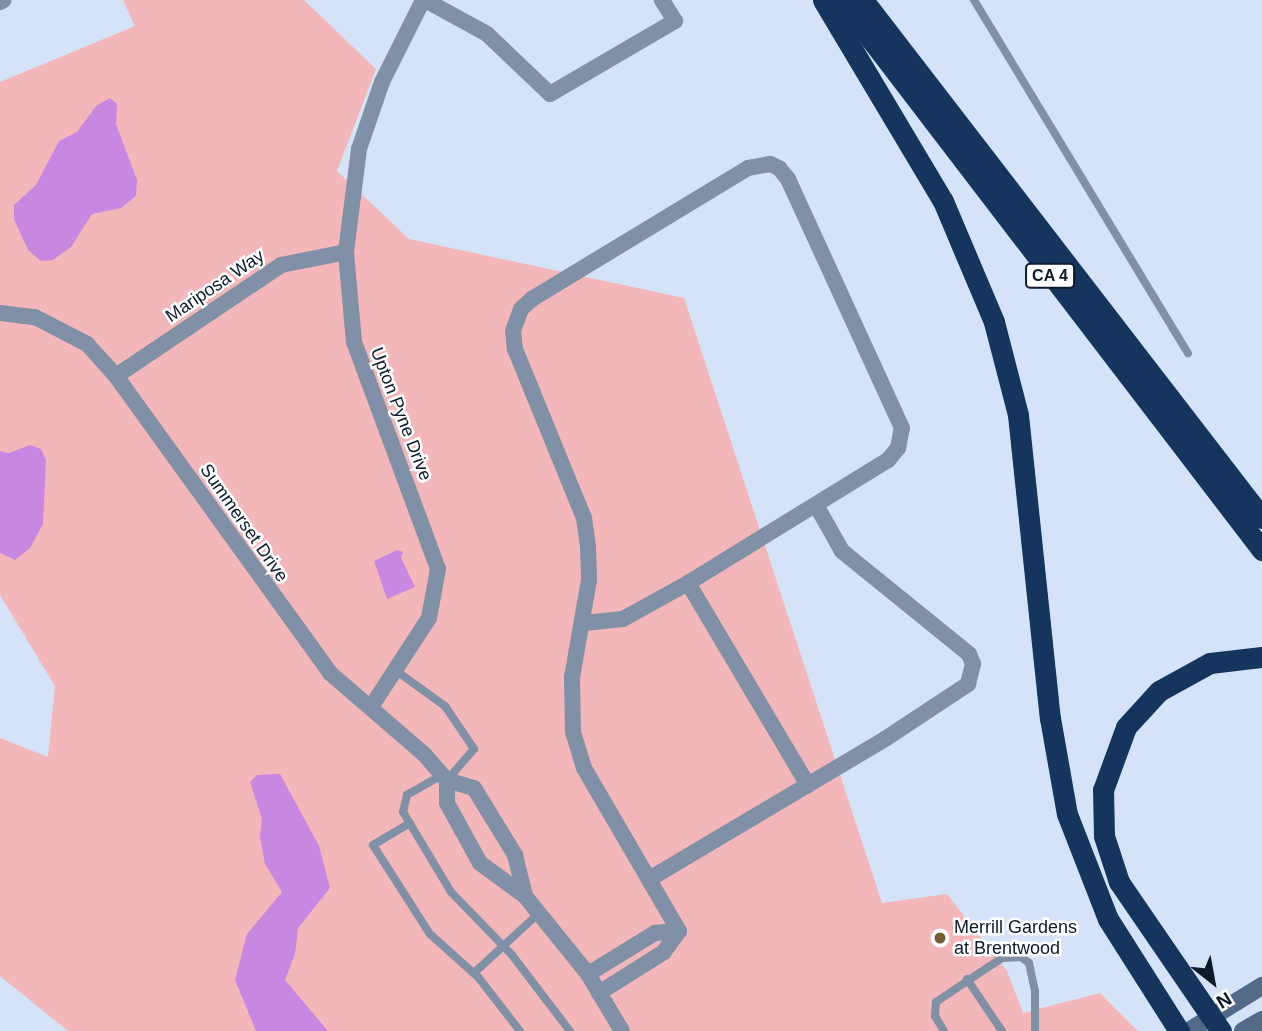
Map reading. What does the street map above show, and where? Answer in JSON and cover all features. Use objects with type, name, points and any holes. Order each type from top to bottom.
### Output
[{"type":"highway","points":[[823,0],[937,190],[994,322],[1010,373],[1022,439],[1050,718],[1067,814],[1108,919],[1179,1031]]},
{"type":"highway","name":"CA 4","points":[[841,0],[1262,550]]},
{"type":"highway","name":"CA 4","points":[[863,0],[1262,518]]},
{"type":"highway","points":[[1216,1024],[1119,882],[1104,836],[1103,790],[1126,727],[1159,691],[1210,663],[1262,657]]},
{"type":"main road","points":[[1189,1031],[1216,1024],[1262,986]]},
{"type":"main road","points":[[1243,1031],[1262,1020]]},
{"type":"street","points":[[424,0],[487,34],[550,94],[675,21],[662,0]]},
{"type":"street","name":"Upton Pyne Drive","points":[[371,707],[429,618],[438,569],[354,342],[346,252],[359,149],[382,82],[424,0]]},
{"type":"street","points":[[584,624],[623,619],[688,583],[888,460],[898,448],[902,428],[788,178],[779,168],[759,164],[532,299],[516,319],[515,349],[584,519],[589,580],[584,624],[572,677],[573,732],[584,768],[651,878],[679,931]]},
{"type":"street","name":"Mariposa Way","points":[[116,376],[281,265],[346,252]]},
{"type":"street","name":"Summerset Drive","points":[[0,313],[35,317],[87,344],[116,376],[330,673],[371,707],[445,777],[474,788],[515,855],[525,896]]},
{"type":"street","points":[[651,878],[962,691],[973,663],[969,654],[842,551],[816,505]]},
{"type":"street","points":[[688,583],[808,785]]},
{"type":"street","name":"Summerset Drive","points":[[445,777],[447,803],[480,863],[525,896],[588,974],[622,1031]]},
{"type":"street","points":[[588,974],[655,933],[679,931]]},
{"type":"street","points":[[599,993],[664,952],[679,931]]},
{"type":"street","points":[[639,943],[650,961]]},
{"type":"lane","points":[[974,0],[1188,354]]},
{"type":"lane","points":[[395,670],[445,706],[474,749],[445,777],[402,800],[410,823],[451,892],[552,1002],[570,1031]]},
{"type":"lane","points":[[410,823],[373,845],[430,934],[474,973],[520,1031]]},
{"type":"lane","points":[[474,973],[539,913]]},
{"type":"lane","points":[[944,1031],[935,1016],[936,1002],[1002,958],[1021,957],[1029,963],[1038,1018],[1035,1031]]},
{"type":"lane","points":[[967,979],[1002,1031]]},
{"type":"shaded area","points":[[123,0],[304,0],[376,69],[337,171],[409,239],[684,298],[882,903],[947,894],[1007,971],[1023,1013],[1100,993],[1138,1031],[68,1031],[0,976],[0,738],[48,757],[55,686],[0,595],[0,82],[135,26]]},
{"type":"shaded area","points":[[110,98],[117,104],[116,124],[137,180],[136,196],[121,208],[92,214],[71,247],[53,260],[41,261],[28,250],[14,219],[14,205],[36,185],[59,141],[77,132],[96,106]]},
{"type":"shaded area","points":[[30,445],[41,449],[46,460],[43,524],[30,548],[15,560],[0,553],[0,451],[9,453]]},
{"type":"shaded area","points":[[397,550],[403,552],[401,558],[415,587],[387,599],[374,561]]},
{"type":"shaded area","points":[[280,774],[319,846],[330,888],[298,928],[295,954],[285,980],[328,1031],[256,1031],[235,980],[247,934],[282,892],[265,864],[260,837],[262,819],[250,782],[257,775]]},
{"type":"place","name":"Merrill Gardens at Brentwood","points":[[940,938]]}]
